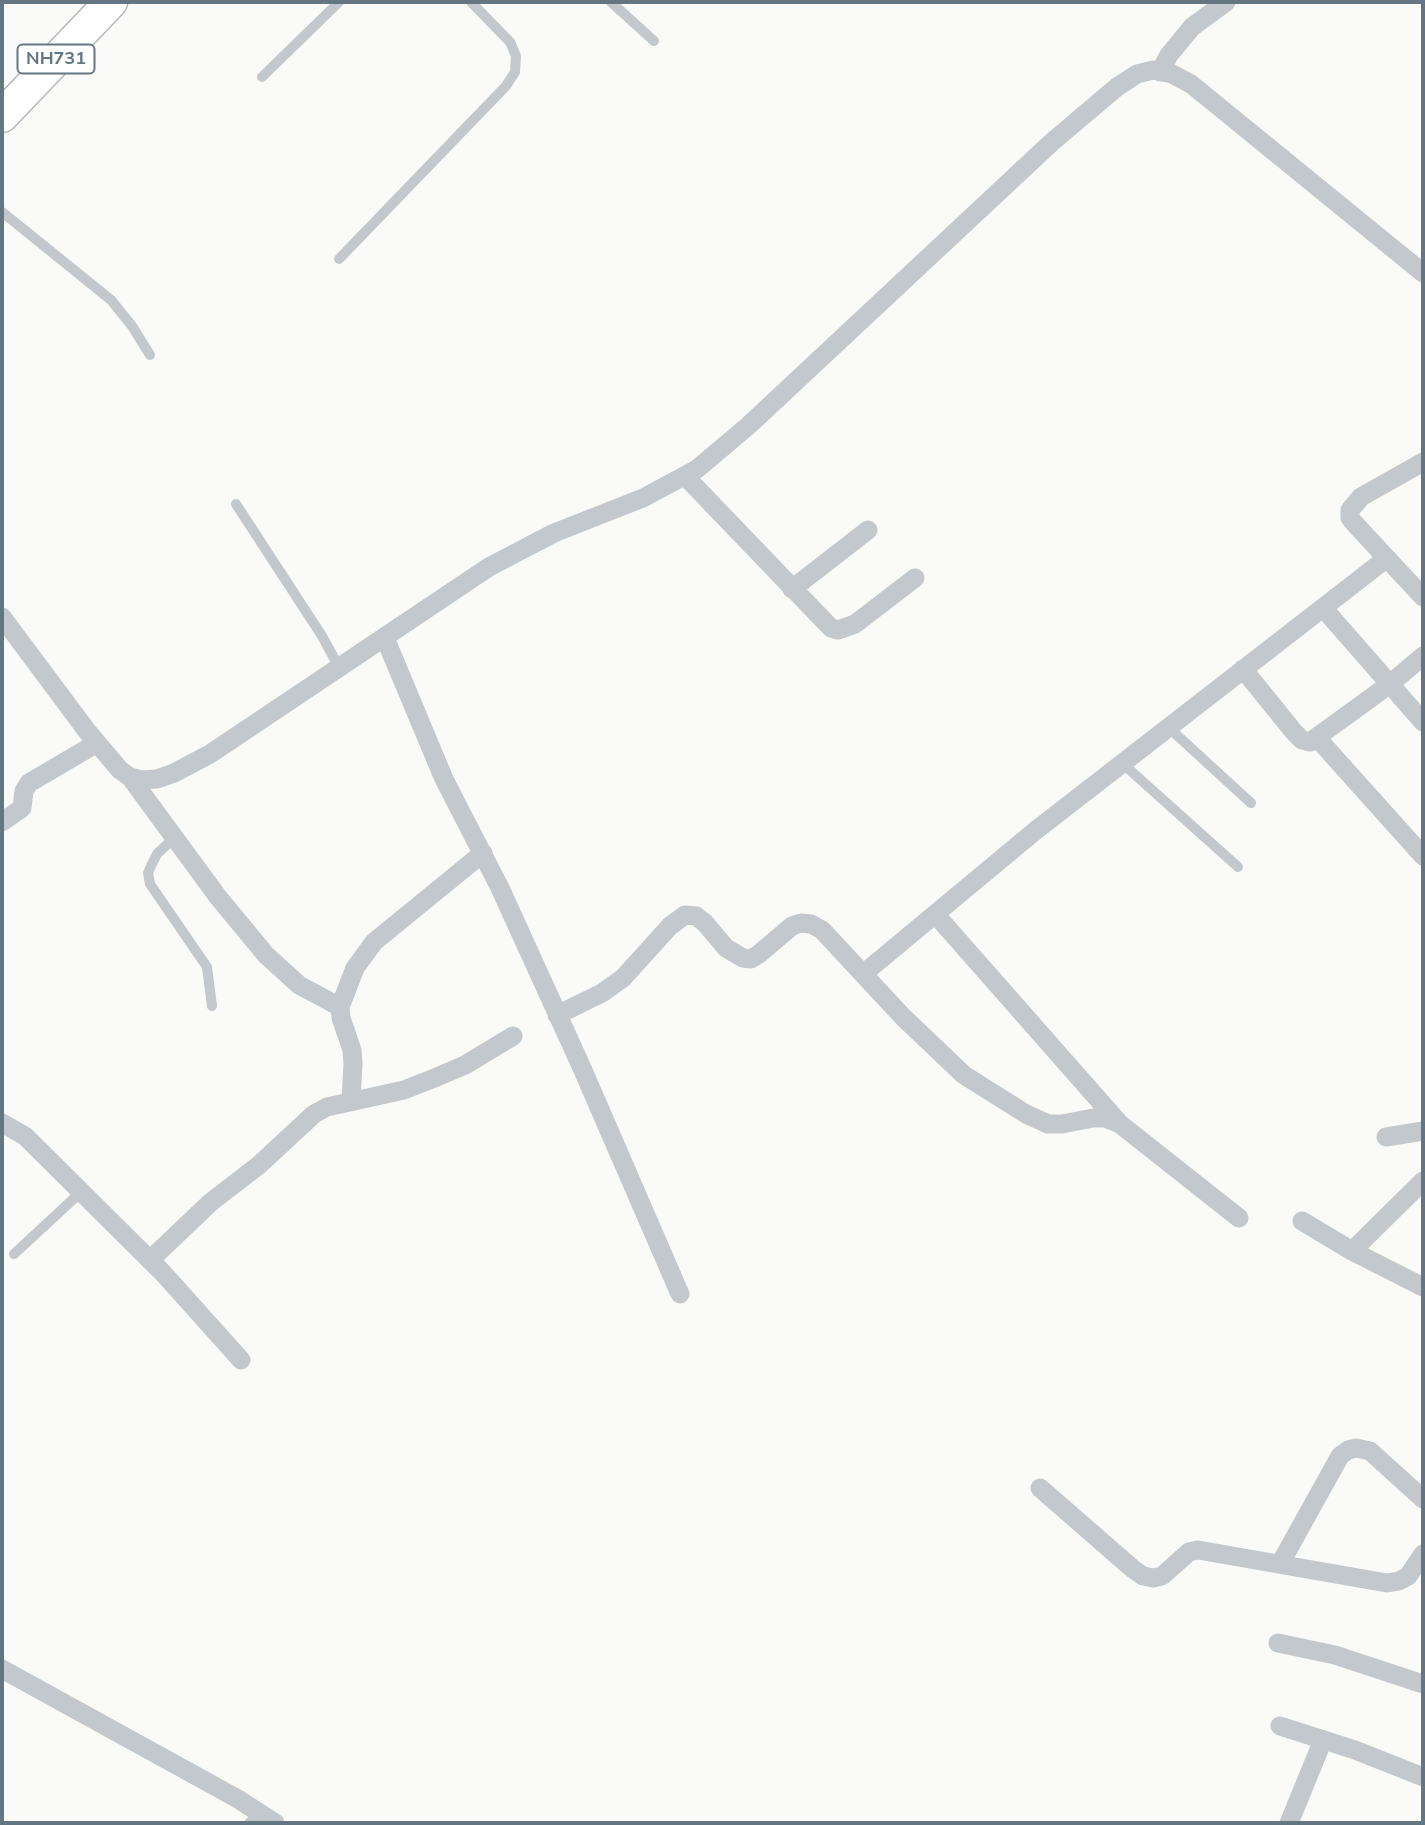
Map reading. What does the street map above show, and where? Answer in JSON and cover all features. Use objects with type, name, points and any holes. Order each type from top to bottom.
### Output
[{"type":"highway","name":"NH731","points":[[2,116],[111,2]]},
{"type":"street","points":[[1160,72],[1169,55],[1192,27],[1226,2]]},
{"type":"street","points":[[130,777],[141,780],[157,779],[210,754],[516,551],[643,498],[685,476],[718,454],[1052,142],[1117,86],[1137,74],[1153,70],[1172,74],[1191,84],[1423,272]]},
{"type":"street","points":[[1421,590],[1350,518],[1350,510],[1361,497],[1423,461]]},
{"type":"street","points":[[685,476],[823,622],[838,630],[855,624],[915,578]]},
{"type":"street","points":[[792,589],[868,530]]},
{"type":"street","points":[[863,974],[1035,831],[1387,558]]},
{"type":"street","points":[[1324,609],[1423,722]]},
{"type":"street","points":[[2,617],[97,743],[120,770],[130,777],[218,897],[266,955],[299,985],[340,1007]]},
{"type":"street","points":[[385,638],[444,779],[483,853],[680,1294]]},
{"type":"street","points":[[1243,669],[1302,740],[1310,742],[1318,739],[1423,656]]},
{"type":"street","points":[[1318,739],[1423,856]]},
{"type":"street","points":[[2,822],[22,808],[24,791],[29,783],[97,743]]},
{"type":"street","points":[[351,1100],[352,1051],[340,1007],[355,968],[374,942],[483,853]]},
{"type":"street","points":[[557,1015],[602,993],[623,978],[670,926],[685,915],[696,916],[726,948],[743,958],[759,954],[792,926],[811,924],[822,930],[902,1017],[964,1075],[1026,1114],[1048,1124],[1093,1118],[1105,1118],[1120,1124]]},
{"type":"street","points":[[936,915],[1120,1124],[1239,1219]]},
{"type":"street","points":[[150,1260],[211,1202],[280,1147],[299,1126],[327,1107],[404,1090],[465,1065],[513,1035]]},
{"type":"street","points":[[2,1123],[25,1136],[150,1260],[241,1360]]},
{"type":"street","points":[[1386,1136],[1423,1131]]},
{"type":"street","points":[[1352,1251],[1423,1181]]},
{"type":"street","points":[[1302,1221],[1352,1251],[1423,1287]]},
{"type":"street","points":[[1280,1564],[1340,1456],[1348,1451],[1356,1448],[1370,1451],[1423,1499]]},
{"type":"street","points":[[1040,1488],[1143,1576],[1153,1578],[1162,1576],[1189,1552],[1198,1550],[1387,1583],[1408,1576],[1423,1554]]},
{"type":"street","points":[[1278,1643],[1335,1656],[1423,1684]]},
{"type":"street","points":[[2,1669],[226,1792],[262,1820]]},
{"type":"street","points":[[1280,1726],[1355,1750],[1423,1777]]},
{"type":"street","points":[[1289,1823],[1323,1740]]},
{"type":"lane","points":[[262,77],[339,2]]},
{"type":"lane","points":[[339,259],[506,86],[515,72],[516,57],[510,42],[471,2]]},
{"type":"lane","points":[[611,2],[654,41]]},
{"type":"lane","points":[[2,212],[111,300],[150,355]]},
{"type":"lane","points":[[236,504],[322,636],[340,669]]},
{"type":"lane","points":[[1168,727],[1251,803]]},
{"type":"lane","points":[[1122,763],[1238,867]]},
{"type":"lane","points":[[175,837],[157,854],[150,866],[150,884],[206,967],[212,1006]]},
{"type":"lane","points":[[14,1254],[81,1192]]}]
